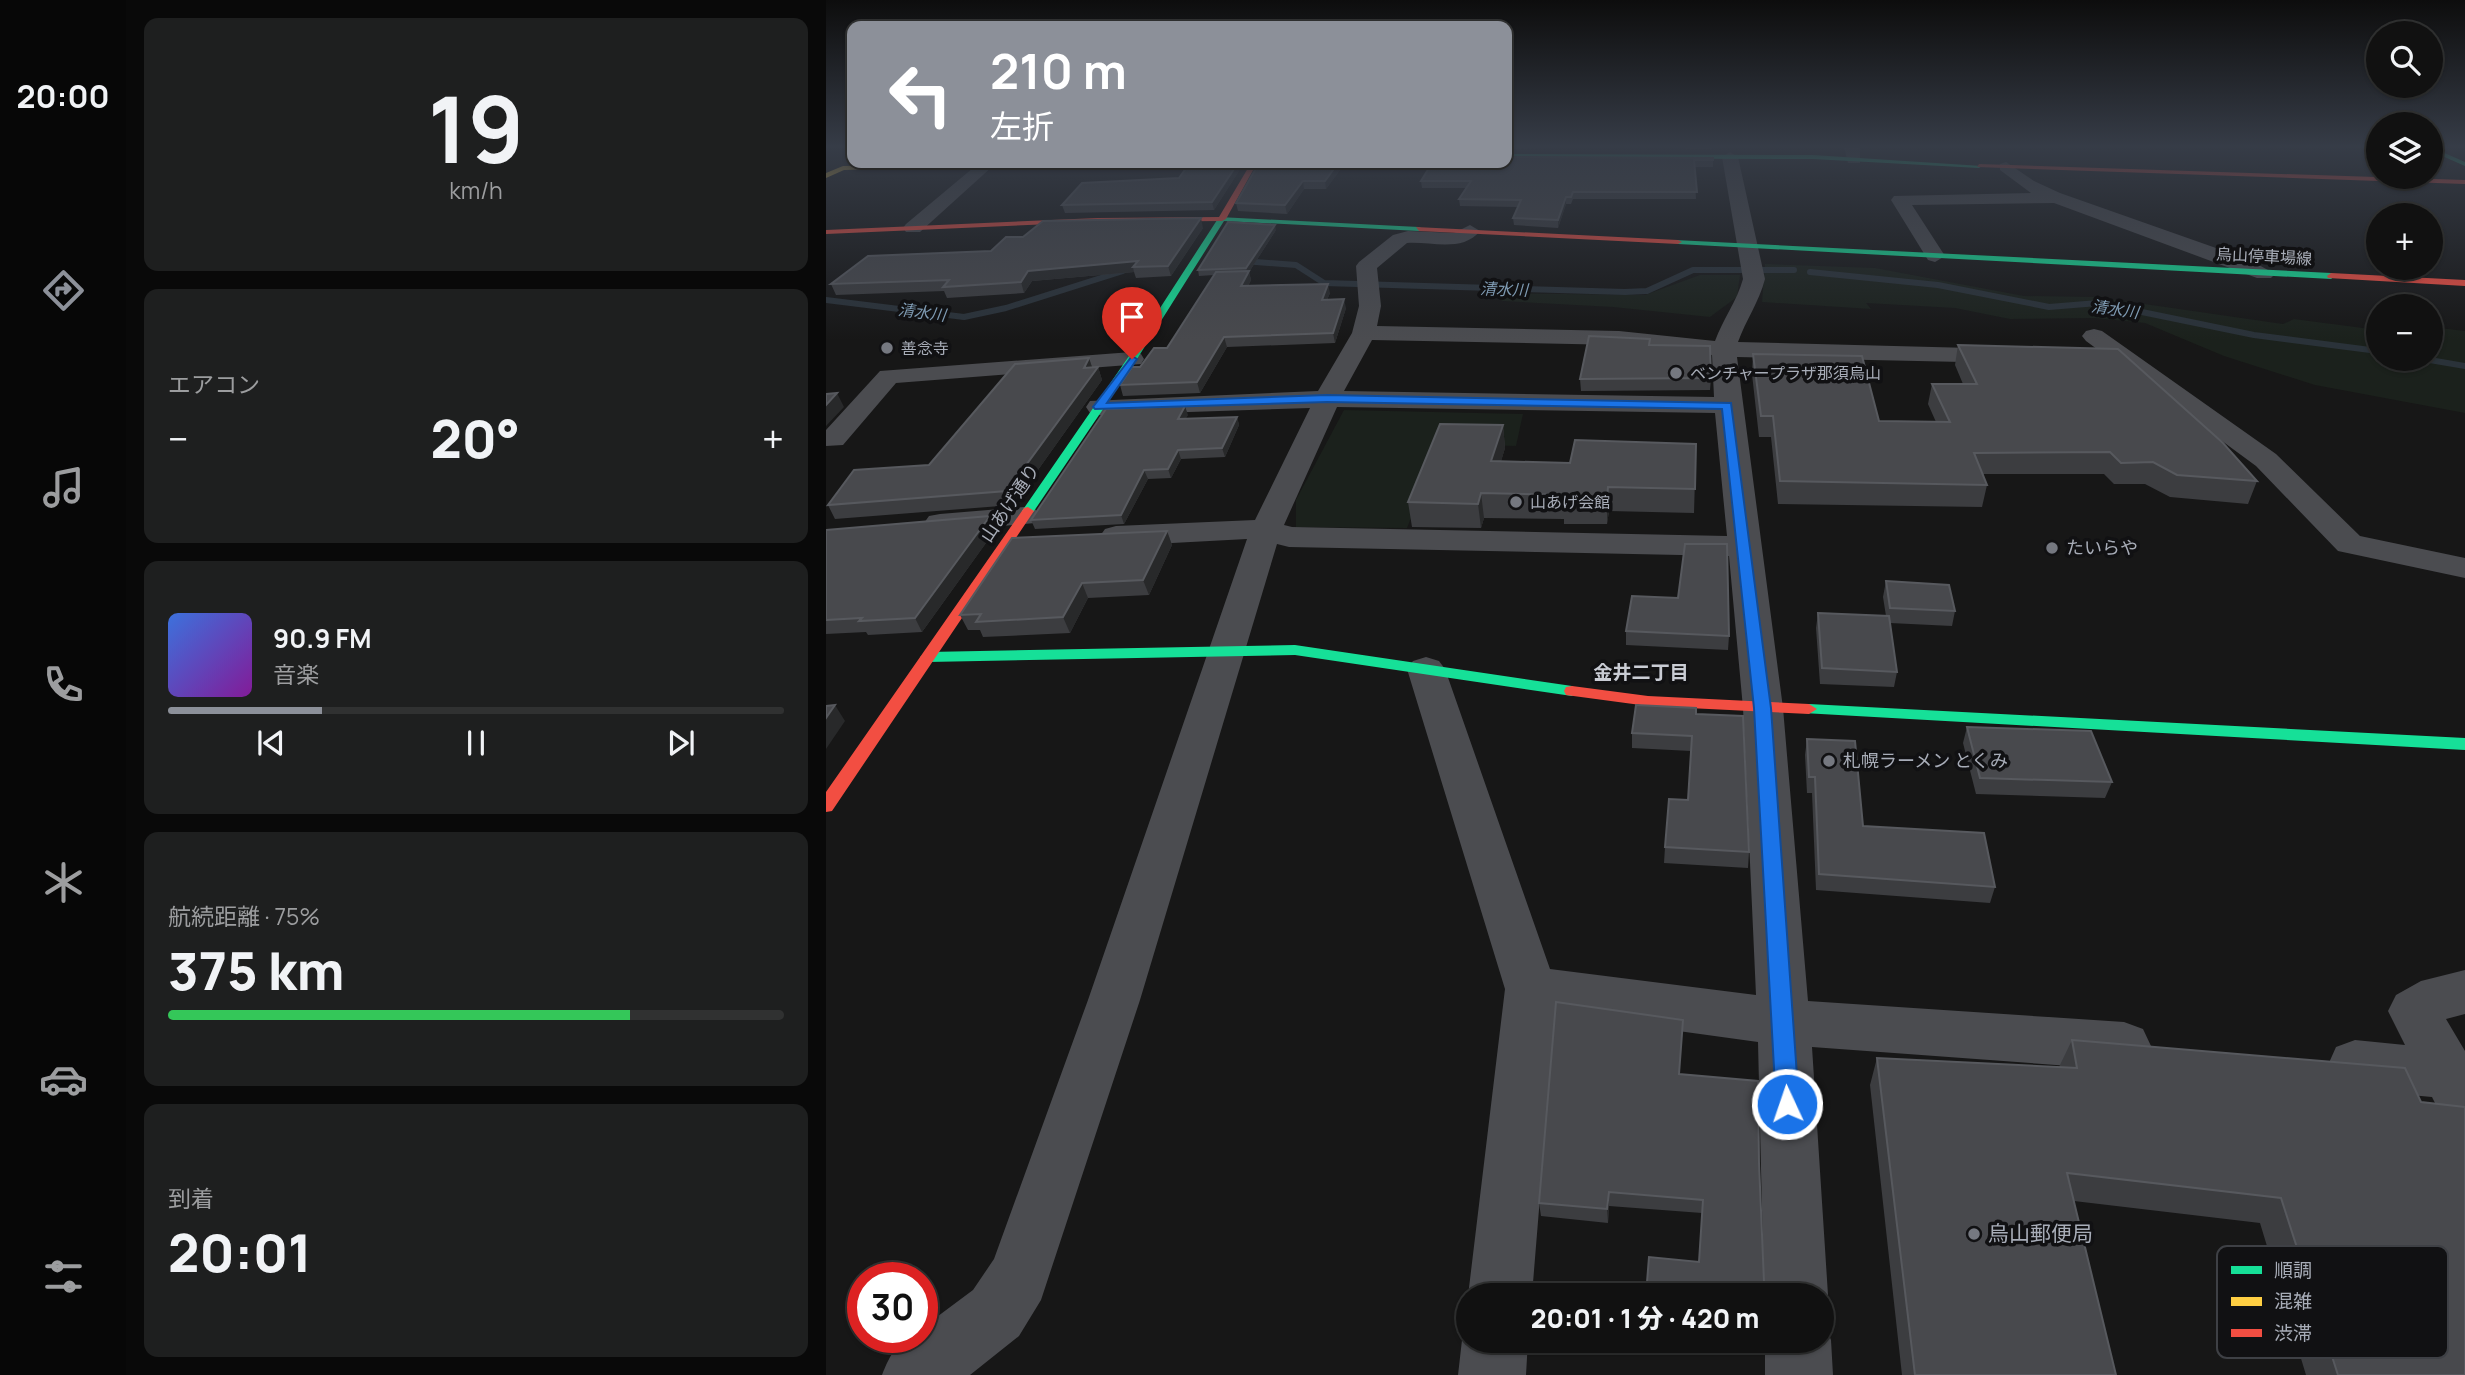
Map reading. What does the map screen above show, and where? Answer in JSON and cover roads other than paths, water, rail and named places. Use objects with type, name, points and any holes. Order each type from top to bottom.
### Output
[{"type":"main road","name":"山あげ通り","points":[[826,806],[928,657],[1025,532],[1099,407],[1226,211]]},
{"type":"main road","name":"烏山停車場線","points":[[826,232],[1108,219],[1222,219],[1470,232],[1751,260],[1935,256],[2465,283]]},
{"type":"main road","points":[[928,657],[1295,650],[1558,692],[1648,701],[2465,744]]},
{"type":"street","points":[[913,228],[932,211]]},
{"type":"street","points":[[1741,211],[1751,260],[1749,299],[1736,316],[1724,349],[1763,708],[1784,1022],[1795,1283]]},
{"type":"street","points":[[1907,211],[1935,256]]},
{"type":"street","points":[[2100,211],[2174,242],[2242,263],[2264,274]]},
{"type":"street","points":[[916,1375],[996,1313],[1019,1278],[1228,651],[1266,529],[1327,399],[1364,333],[1370,306],[1366,266],[1398,239],[1465,237],[1470,232]]},
{"type":"street","points":[[1364,333],[1619,338],[1724,349],[2028,356]]},
{"type":"street","points":[[2089,347],[2124,359],[2266,460],[2349,544],[2465,568]]},
{"type":"street","points":[[833,439],[889,376],[1132,359]]},
{"type":"street","points":[[1099,407],[1327,399],[1728,405]]},
{"type":"street","points":[[905,526],[1025,532]]},
{"type":"street","points":[[1085,538],[1266,529],[1289,537],[1744,546]]},
{"type":"street","points":[[1426,669],[1531,989],[1501,1283]]},
{"type":"street","points":[[1531,989],[1784,1022],[2167,1049]]},
{"type":"street","points":[[2458,1089],[2414,1011],[2439,997],[2465,992]]},
{"type":"street","points":[[2302,1061],[2458,1089]]},
{"type":"street","points":[[1492,1375],[1494,1353]]},
{"type":"street","points":[[1798,1353],[1799,1375]]},
{"type":"waterway","name":"清水川","points":[[1243,261],[1296,265],[1324,283],[1625,292],[1647,291],[1693,270],[1794,270]]},
{"type":"waterway","name":"清水川","points":[[826,300],[964,317],[1006,308],[1123,271]]},
{"type":"waterway","name":"清水川","points":[[1810,272],[1938,285],[2049,307],[2098,303],[2254,335],[2366,349]]},
{"type":"waterway","name":"清水川","points":[[2443,362],[2465,366]]},
{"type":"place","name":"善念寺","points":[[887,348]]},
{"type":"place","name":"ベンチャープラザ那須烏山","points":[[1676,373]]},
{"type":"place","name":"山あげ会館","points":[[1516,502]]},
{"type":"place","name":"たいらや","points":[[2052,548]]},
{"type":"place","name":"札幌ラーメン とくみ","points":[[1829,761]]},
{"type":"place","name":"烏山郵便局","points":[[1974,1234]]},
{"type":"district","name":"金井二丁目","points":[[1641,672]]}]
